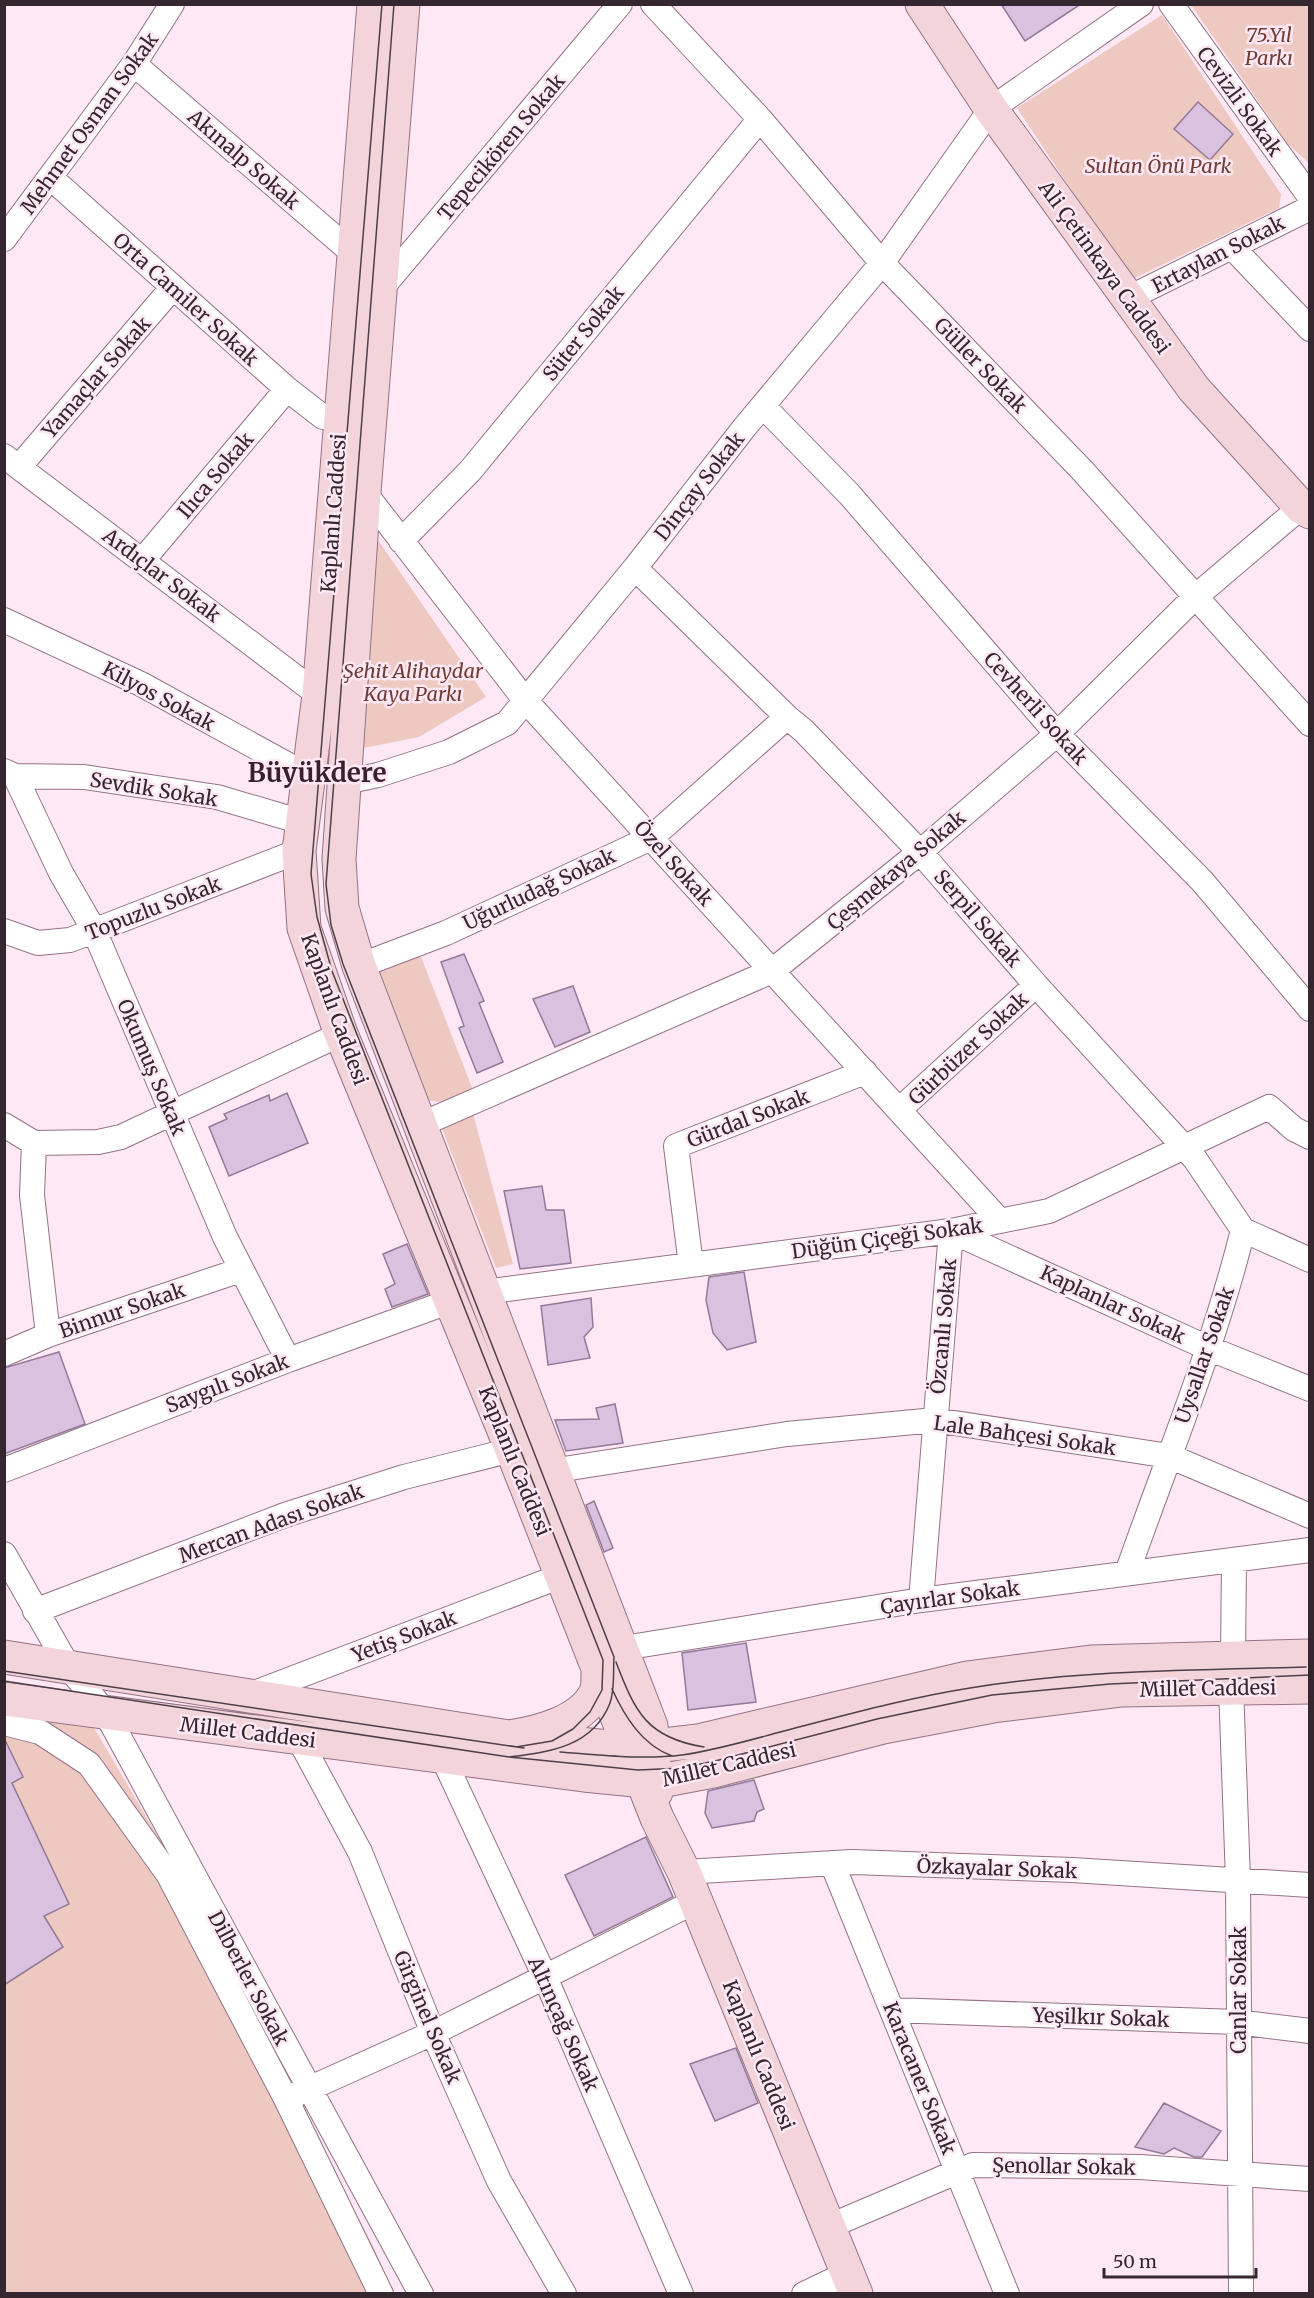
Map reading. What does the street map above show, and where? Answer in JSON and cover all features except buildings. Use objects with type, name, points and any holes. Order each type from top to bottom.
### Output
[{"type":"main road","name":"Kaplanlı Caddesi","points":[[374,4],[319,695],[301,837],[304,928],[341,1034],[512,1450],[561,1576],[604,1657],[651,1726],[641,1748],[657,1818],[690,1887],[852,2283]]},
{"type":"main road","name":"Kaplanlı Caddesi","points":[[403,4],[364,492],[339,859],[342,908],[359,966],[551,1471],[604,1657]]},
{"type":"main road","name":"Ali Çetinkaya Caddesi","points":[[922,4],[990,109],[1194,389],[1305,510]]},
{"type":"main road","name":"Millet Caddesi","points":[[4,1700],[299,1739],[649,1781],[713,1771],[883,1727],[993,1706],[1232,1672],[1310,1656]]},
{"type":"main road","name":"Millet Caddesi","points":[[4,1657],[509,1737],[641,1748],[698,1741],[967,1678],[1091,1662],[1232,1672],[1310,1687]]},
{"type":"main road","name":"Millet Caddesi","points":[[509,1737],[535,1733],[559,1725],[578,1713],[596,1694],[604,1657]]},
{"type":"street","name":"Mehmet Osman Sokak","points":[[4,239],[134,64],[172,4]]},
{"type":"street","name":"Tepecikören Sokak","points":[[381,289],[620,4]]},
{"type":"street","name":"Güller Sokak","points":[[653,4],[760,119],[882,263],[1081,469],[1194,598],[1310,724]]},
{"type":"street","points":[[990,109],[1141,4]]},
{"type":"street","name":"Cevizli Sokak","points":[[1171,4],[1310,197]]},
{"type":"street","name":"Akınalp Sokak","points":[[134,64],[354,254]]},
{"type":"street","name":"Dinçay Sokak","points":[[345,782],[378,775],[449,752],[507,723],[635,568],[763,406],[882,263],[990,109]]},
{"type":"street","name":"Süter Sokak","points":[[401,542],[470,471],[760,119]]},
{"type":"street","name":"Orta Camiler Sokak","points":[[51,178],[287,389],[323,417]]},
{"type":"street","name":"Ertaylan Sokak","points":[[1127,299],[1310,208]]},
{"type":"street","points":[[1232,247],[1310,329]]},
{"type":"street","name":"Yamaçlar Sokak","points":[[12,461],[173,287]]},
{"type":"street","name":"Ilıca Sokak","points":[[142,561],[287,389]]},
{"type":"street","name":"Cevherli Sokak","points":[[763,406],[850,495],[1057,734],[1202,881],[1310,1009]]},
{"type":"street","name":"Ardıçlar Sokak","points":[[12,461],[319,695]]},
{"type":"street","name":"Özel Sokak","points":[[364,492],[525,700],[1000,1221]]},
{"type":"street","name":"Çeşmekaya Sokak","points":[[420,1125],[772,971],[920,852],[1057,734],[1194,598],[1305,510]]},
{"type":"street","name":"Serpil Sokak","points":[[635,568],[804,731],[920,852],[1036,985],[1186,1148]]},
{"type":"street","name":"Kilyos Sokak","points":[[4,620],[141,684],[310,777]]},
{"type":"street","name":"Uğurludağ Sokak","points":[[359,966],[446,933],[651,838],[787,717]]},
{"type":"street","name":"Sevdik Sokak","points":[[10,773],[84,777],[217,797],[301,837]]},
{"type":"street","name":"Okumuş Sokak","points":[[10,773],[61,873],[94,930],[172,1115],[241,1270],[288,1360]]},
{"type":"street","name":"Topuzlu Sokak","points":[[4,931],[38,943],[70,939],[301,837]]},
{"type":"street","name":"Gürbüzer Sokak","points":[[899,1110],[1036,985]]},
{"type":"street","points":[[4,1125],[34,1143],[98,1142],[121,1137],[341,1034]]},
{"type":"street","name":"Gürdal Sokak","points":[[691,1265],[676,1146],[865,1072]]},
{"type":"street","name":"Düğün Çiçeği Sokak","points":[[483,1292],[951,1230],[1049,1212],[1269,1107],[1294,1129],[1310,1137]]},
{"type":"street","points":[[34,1143],[32,1195],[48,1335]]},
{"type":"street","points":[[1186,1148],[1243,1230],[1310,1260]]},
{"type":"street","name":"Kaplanlar Sokak","points":[[951,1230],[1208,1348],[1310,1389]]},
{"type":"street","name":"Özcanlı Sokak","points":[[921,1600],[951,1230]]},
{"type":"street","name":"Uysallar Sokak","points":[[1127,1573],[1208,1348],[1243,1230]]},
{"type":"street","name":"Binnur Sokak","points":[[4,1354],[48,1335],[241,1270]]},
{"type":"street","name":"Saygılı Sokak","points":[[4,1470],[288,1360],[450,1301]]},
{"type":"street","name":"Lale Bahçesi Sokak","points":[[551,1471],[787,1434],[935,1420],[1169,1456],[1310,1516]]},
{"type":"street","name":"Mercan Adası Sokak","points":[[35,1611],[285,1515],[404,1477],[512,1450]]},
{"type":"street","name":"Çayırlar Sokak","points":[[604,1657],[921,1600],[1310,1551]]},
{"type":"street","name":"Dilberler Sokak","points":[[4,1554],[69,1668],[106,1713],[421,2294]]},
{"type":"street","name":"Canlar Sokak","points":[[1234,1560],[1232,1672],[1238,1880],[1237,2022],[1241,2294]]},
{"type":"street","name":"Yetiş Sokak","points":[[246,1696],[561,1576]]},
{"type":"street","points":[[4,1723],[40,1732],[89,1764],[168,1874],[286,2099],[381,2294]]},
{"type":"street","name":"Girginel Sokak","points":[[299,1739],[360,1852],[433,2033],[499,2181],[564,2294]]},
{"type":"street","name":"Altınçağ Sokak","points":[[442,1756],[545,1977],[681,2294]]},
{"type":"street","name":"Özkayalar Sokak","points":[[690,1887],[832,1863],[1072,1870],[1310,1885]]},
{"type":"street","name":"Karacaner Sokak","points":[[832,1863],[1008,2294]]},
{"type":"street","points":[[286,2099],[308,2087],[433,2033],[545,1977],[690,1887]]},
{"type":"street","name":"Yeşilkır Sokak","points":[[892,2010],[1237,2022],[1310,2031]]},
{"type":"street","name":"Şenollar Sokak","points":[[830,2226],[973,2165],[1140,2167],[1310,2179]]},
{"type":"street","points":[[804,2294],[852,2283]]},
{"type":"green space","name":"75.Yıl Parkı","points":[[1191,5],[1309,5],[1309,163],[1288,144]]},
{"type":"green space","name":"Sultan Önü Park","points":[[1162,15],[1281,194],[1279,208],[1131,280],[1017,108]]},
{"type":"green space","name":"Şehit Alihaydar Kaya Parkı","points":[[378,540],[486,697],[419,737],[359,749],[368,602]]},
{"type":"green space","points":[[416,944],[473,1090],[456,1105],[427,1100],[370,962]]},
{"type":"green space","points":[[473,1113],[513,1264],[496,1268],[439,1121]]},
{"type":"green space","points":[[5,1714],[93,1726],[174,1864],[373,2246],[394,2293],[5,2294]]},
{"type":"tram line","points":[[382,4],[311,874],[317,917],[332,971],[603,1660],[602,1690],[590,1712],[573,1729],[552,1741],[516,1747]]},
{"type":"tram line","points":[[394,4],[326,884],[331,925],[343,964],[614,1657],[612,1698],[602,1718],[593,1729],[568,1745],[539,1753],[509,1757]]},
{"type":"tram line","points":[[616,1662],[630,1695],[646,1720],[669,1737],[704,1747]]},
{"type":"tram line","points":[[560,1752],[636,1757],[682,1755],[900,1702],[1012,1682],[1096,1674],[1306,1667]]},
{"type":"tram line","points":[[4,1671],[524,1748]]},
{"type":"tram line","points":[[4,1681],[509,1757],[638,1770],[683,1768],[877,1719],[992,1695],[1110,1684],[1310,1675]]},
{"type":"tram line","points":[[612,1689],[629,1720],[643,1737],[661,1751],[672,1756]]},
{"type":"district","name":"Büyükdere","points":[[317,772]]}]
